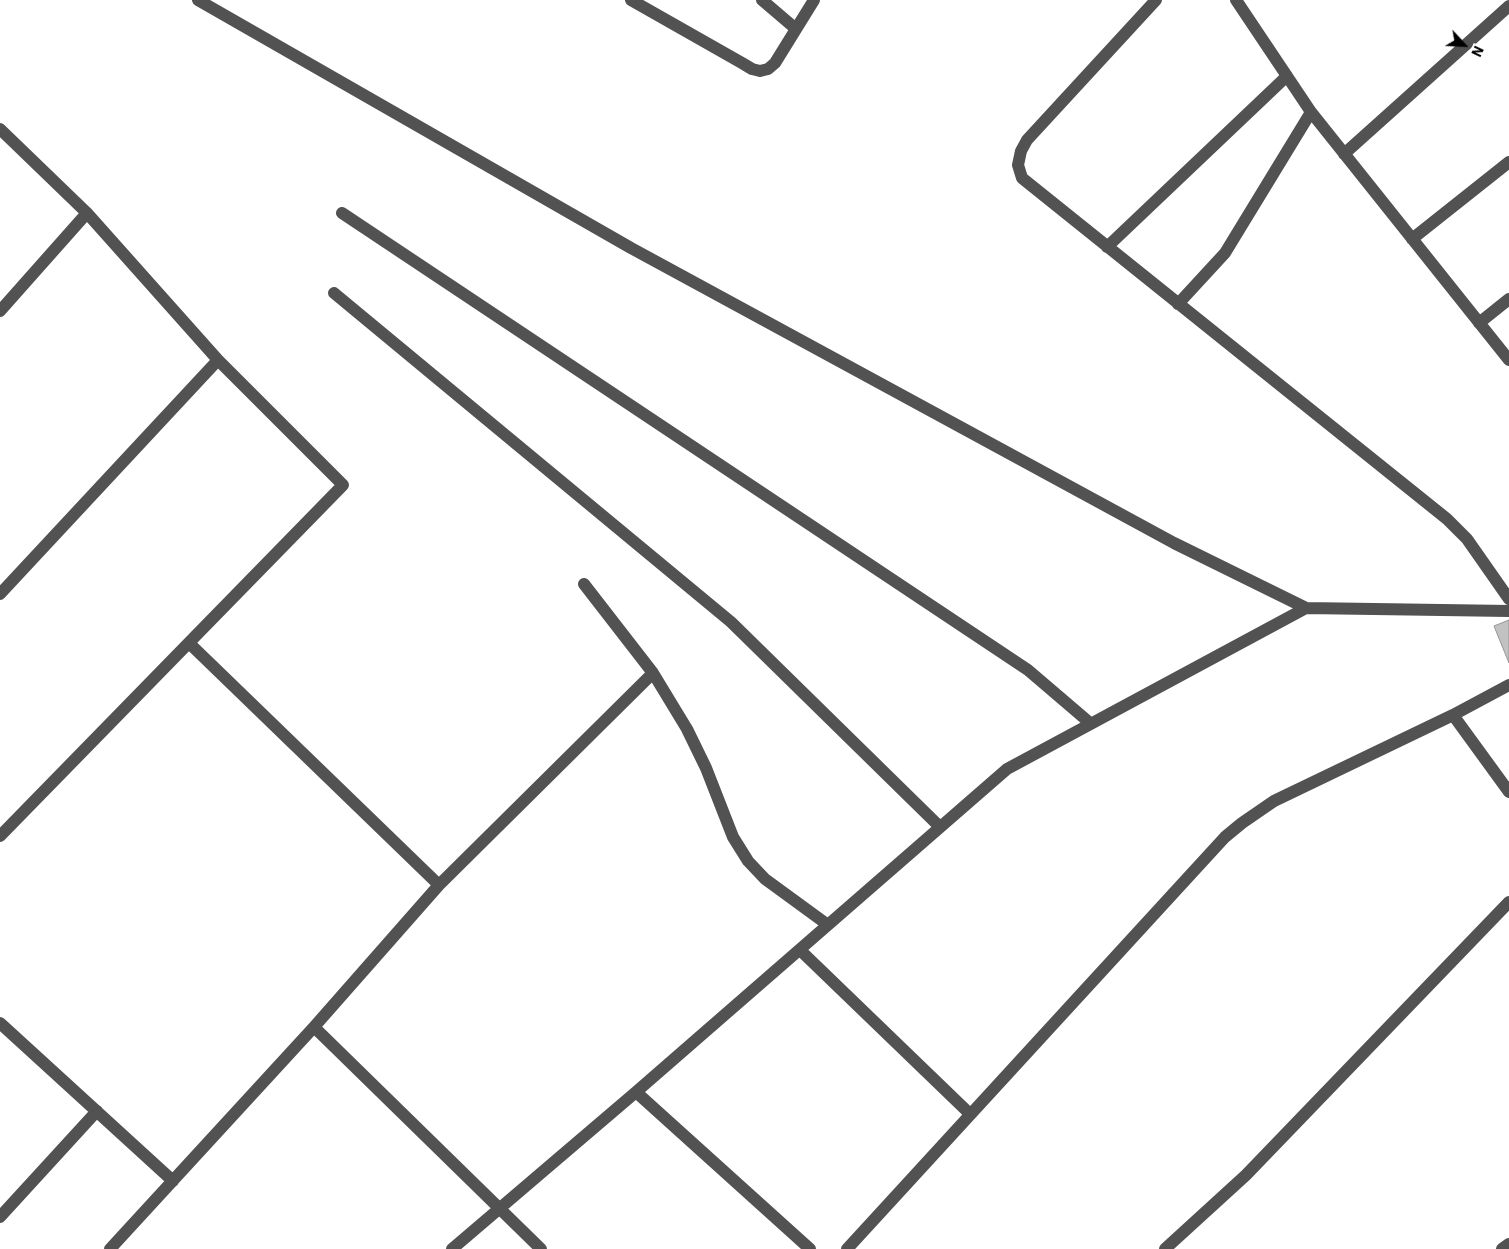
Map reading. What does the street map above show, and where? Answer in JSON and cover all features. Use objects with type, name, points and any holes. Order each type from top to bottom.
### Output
[{"type":"street","points":[[198,0],[631,248],[1174,543],[1306,608],[1509,610]]},
{"type":"street","points":[[631,0],[752,69],[760,70],[768,69],[775,63],[814,0]]},
{"type":"street","points":[[762,0],[796,29]]},
{"type":"street","points":[[1156,0],[1027,140],[1020,151],[1018,164],[1022,178],[1453,524],[1472,545],[1509,599]]},
{"type":"street","points":[[1236,0],[1311,112],[1509,360]]},
{"type":"street","points":[[1344,154],[1509,5],[1503,0]]},
{"type":"street","points":[[1106,247],[1287,76]]},
{"type":"street","points":[[1178,304],[1225,253],[1311,112]]},
{"type":"street","points":[[0,129],[87,213],[218,360],[343,485],[0,836]]},
{"type":"street","points":[[1412,239],[1509,162]]},
{"type":"street","points":[[0,311],[87,213]]},
{"type":"street","points":[[342,213],[1028,670],[1090,723]]},
{"type":"street","points":[[334,293],[731,622],[940,827]]},
{"type":"street","points":[[1479,323],[1509,298]]},
{"type":"street","points":[[0,594],[218,360]]},
{"type":"street","points":[[584,584],[652,673],[687,729],[706,768],[733,837],[748,861],[773,886],[828,925]]},
{"type":"street","points":[[452,1249],[636,1092],[1007,769],[1306,608]]},
{"type":"street","points":[[188,643],[439,885]]},
{"type":"street","points":[[110,1249],[314,1027],[439,885],[652,673]]},
{"type":"street","points":[[847,1249],[1225,837],[1274,801],[1509,686]]},
{"type":"street","points":[[1453,715],[1509,792]]},
{"type":"street","points":[[1165,1249],[1246,1175],[1509,902]]},
{"type":"street","points":[[800,950],[970,1114]]},
{"type":"street","points":[[0,1023],[173,1181]]},
{"type":"street","points":[[314,1027],[541,1249]]},
{"type":"street","points":[[636,1092],[810,1249]]},
{"type":"street","points":[[0,1217],[97,1111]]},
{"type":"street","points":[[1502,1249],[1509,1244]]},
{"type":"building","points":[[1509,620],[1509,663],[1494,626]]}]
